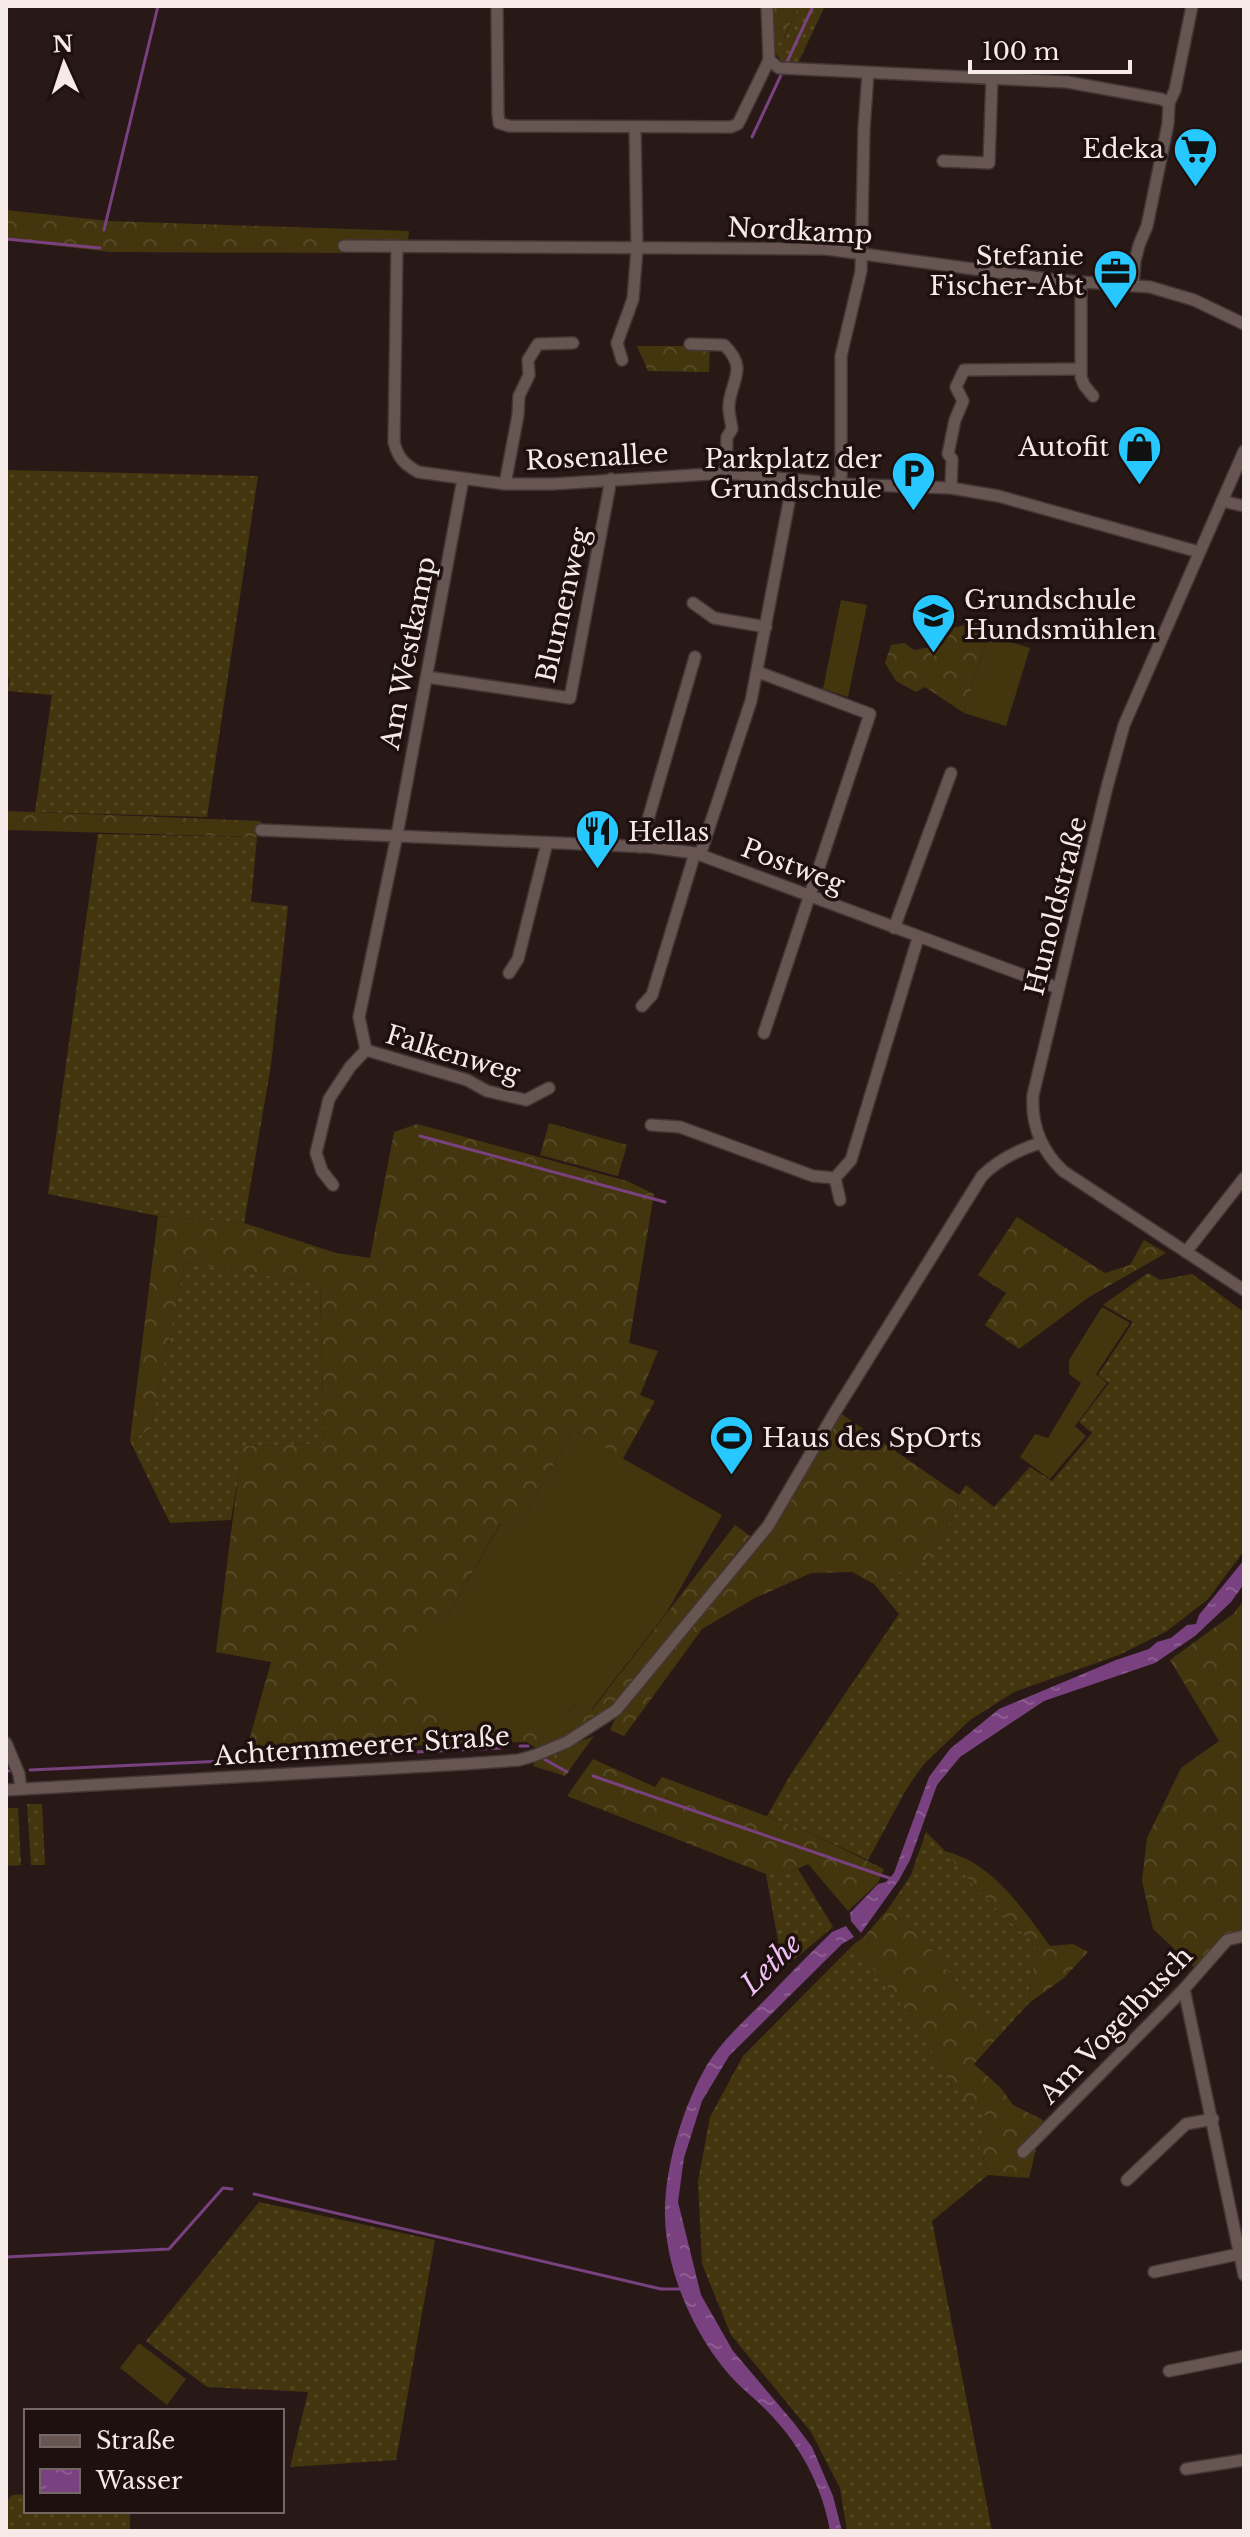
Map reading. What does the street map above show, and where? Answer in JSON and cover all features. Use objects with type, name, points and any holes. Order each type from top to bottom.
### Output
[{"type":"street","points":[[497,6],[499,123],[509,126],[635,127],[731,127],[738,124],[769,60],[767,6]]},
{"type":"street","points":[[1133,285],[1135,261],[1147,226],[1168,124],[1169,103],[1175,90],[1192,6]]},
{"type":"street","points":[[769,60],[779,68],[1067,82],[1169,103]]},
{"type":"street","points":[[841,484],[841,356],[861,271],[868,73]]},
{"type":"street","points":[[943,161],[989,163],[992,78]]},
{"type":"street","points":[[622,360],[617,343],[633,299],[637,249],[635,127]]},
{"type":"street","name":"Nordkamp","points":[[344,246],[826,249],[1081,283],[1133,285],[1194,300],[1244,324]]},
{"type":"street","name":"Rosenallee","points":[[397,246],[394,442],[397,455],[405,465],[418,472],[505,484],[726,473],[793,481],[951,488],[998,496],[1199,552]]},
{"type":"street","points":[[1081,283],[1080,369],[1084,385],[1093,396]]},
{"type":"street","points":[[505,484],[519,396],[529,375],[528,360],[538,344],[573,343]]},
{"type":"street","points":[[690,344],[724,345],[734,355],[737,378],[728,406],[732,429],[727,437],[726,473]]},
{"type":"street","points":[[951,488],[949,442],[963,401],[956,387],[964,370],[1080,369]]},
{"type":"street","name":"Hunoldstraße","points":[[1244,451],[1124,725],[1058,988],[1033,1095],[1032,1112],[1040,1143],[1063,1171],[1244,1290]]},
{"type":"street","name":"Am Westkamp","points":[[397,835],[463,479]]},
{"type":"street","name":"Blumenweg","points":[[427,677],[570,698],[611,479]]},
{"type":"street","points":[[642,1006],[652,995],[751,701],[793,481]]},
{"type":"street","points":[[1222,501],[1244,506]]},
{"type":"street","points":[[693,603],[714,618],[766,627]]},
{"type":"street","points":[[640,847],[695,657]]},
{"type":"street","points":[[758,672],[870,714],[764,1033]]},
{"type":"street","points":[[894,928],[951,773]]},
{"type":"street","name":"Postweg","points":[[261,830],[640,847],[698,854],[1058,988]]},
{"type":"street","name":"Falkenweg","points":[[397,835],[359,1017],[366,1050],[467,1080],[487,1091],[526,1100],[549,1088]]},
{"type":"street","points":[[509,973],[518,959],[547,843]]},
{"type":"street","points":[[835,1178],[851,1160],[918,938]]},
{"type":"street","points":[[333,1185],[322,1171],[316,1153],[329,1099],[350,1067],[366,1050]]},
{"type":"street","points":[[651,1125],[680,1127],[813,1176],[835,1178]]},
{"type":"street","name":"Achternmeerer Straße","points":[[6,1790],[519,1760],[567,1742],[606,1718],[616,1710],[768,1526],[982,1176],[1015,1152],[1040,1143]]},
{"type":"street","points":[[835,1178],[840,1200]]},
{"type":"street","points":[[1186,1252],[1244,1178]]},
{"type":"street","points":[[6,1743],[19,1774],[21,1789]]},
{"type":"street","name":"Am Vogelbusch","points":[[1023,2152],[1184,1989],[1227,1940],[1244,1936]]},
{"type":"street","points":[[1184,1989],[1239,2218],[1239,2254],[1244,2275]]},
{"type":"street","points":[[1127,2180],[1186,2124],[1213,2119]]},
{"type":"street","points":[[1154,2272],[1239,2254]]},
{"type":"street","points":[[1169,2371],[1244,2356]]},
{"type":"street","points":[[1186,2469],[1244,2460]]},
{"type":"green space","points":[[773,6],[799,6],[783,40],[773,39]]},
{"type":"green space","points":[[799,6],[825,6],[798,63],[783,62],[773,51],[773,39],[784,39]]},
{"type":"green space","points":[[6,210],[109,221],[409,231],[408,241],[343,241],[342,253],[110,252],[6,240]]},
{"type":"green space","points":[[637,346],[710,346],[709,372],[648,371]]},
{"type":"green space","points":[[6,470],[258,476],[207,817],[35,812],[52,695],[8,691]]},
{"type":"green space","points":[[841,600],[867,605],[848,697],[823,689]]},
{"type":"green space","points":[[981,616],[988,635],[964,713],[925,687],[916,692],[896,681],[885,663],[891,645],[904,643],[914,650],[942,645],[955,627],[963,626],[968,618]]},
{"type":"green space","points":[[988,635],[1030,648],[1006,726],[964,713]]},
{"type":"green space","points":[[6,811],[261,821],[257,837],[6,830]]},
{"type":"green space","points":[[98,834],[257,837],[251,902],[288,906],[271,1065],[244,1223],[158,1216],[48,1194]]},
{"type":"green space","points":[[549,1123],[627,1145],[618,1176],[540,1155]]},
{"type":"green space","points":[[417,1124],[627,1181],[654,1194],[629,1343],[658,1351],[640,1395],[655,1401],[622,1460],[573,1430],[517,1530],[500,1524],[444,1622],[430,1615],[559,1724],[574,1704],[592,1710],[735,1525],[750,1536],[612,1708],[566,1738],[537,1749],[527,1742],[249,1751],[248,1744],[271,1662],[216,1652],[242,1446],[324,1444],[320,1284],[185,1262],[150,1430],[130,1441],[158,1216],[244,1223],[336,1253],[370,1258],[394,1132]]},
{"type":"green space","points":[[1017,1217],[1105,1273],[1130,1265],[1144,1240],[1166,1253],[1089,1297],[1019,1349],[985,1325],[1006,1293],[978,1275]]},
{"type":"green space","points":[[185,1262],[320,1284],[324,1444],[243,1446],[231,1520],[170,1523],[130,1441],[150,1430]]},
{"type":"green space","points":[[1148,1273],[1160,1280],[1192,1274],[1244,1312],[1244,1551],[1208,1599],[1167,1631],[1119,1655],[1014,1692],[970,1720],[924,1764],[907,1788],[868,1860],[767,1816],[791,1774],[899,1614],[874,1584],[927,1560],[957,1510],[959,1495],[966,1485],[994,1507],[1030,1467],[1052,1481],[1092,1433],[1079,1422],[1109,1383],[1098,1375],[1133,1322],[1103,1305]]},
{"type":"green space","points":[[1102,1307],[1130,1323],[1096,1374],[1107,1383],[1075,1426],[1086,1436],[1050,1479],[1020,1457],[1035,1434],[1048,1438],[1081,1383],[1069,1374],[1069,1360]]},
{"type":"green space","points":[[840,1413],[959,1495],[957,1510],[927,1560],[874,1584],[852,1572],[811,1573],[755,1598],[702,1629],[624,1736],[610,1730],[617,1715],[772,1528]]},
{"type":"green space","points":[[573,1430],[722,1515],[667,1612],[591,1710],[574,1704],[559,1724],[545,1734],[477,1730],[393,1681],[430,1614],[444,1622],[501,1523],[517,1530]]},
{"type":"green space","points":[[1244,1600],[1244,1933],[1196,1969],[1153,1929],[1142,1881],[1147,1838],[1181,1768],[1219,1741],[1170,1660],[1233,1614]]},
{"type":"green space","points":[[594,1736],[565,1776],[533,1766],[536,1760]]},
{"type":"green space","points":[[593,1759],[655,1787],[662,1777],[806,1831],[884,1869],[878,1883],[848,1911],[808,1864],[787,1874],[766,1874],[567,1796]]},
{"type":"green space","points":[[27,1804],[42,1804],[45,1865],[31,1865]]},
{"type":"green space","points":[[6,1808],[18,1808],[21,1865],[6,1866]]},
{"type":"green space","points":[[926,1832],[978,1891],[1034,1944],[1038,1954],[1030,1980],[1029,2003],[998,2037],[924,1940],[888,1909],[911,1875]]},
{"type":"green space","points":[[945,1851],[962,1857],[992,1876],[1017,1902],[1050,1946],[1073,1944],[1088,1952],[1064,1978],[1029,2003],[1030,1980],[1038,1954],[1034,1944],[978,1891]]},
{"type":"green space","points":[[798,1869],[833,1927],[783,1969],[766,1874],[787,1874]]},
{"type":"green space","points":[[888,1909],[924,1940],[998,2037],[974,2064],[1000,2087],[1013,2105],[1043,2120],[1029,2178],[988,2175],[979,2143],[989,2119],[950,2085],[915,2022],[854,1944]]},
{"type":"green space","points":[[854,1944],[915,2022],[950,2085],[989,2119],[979,2143],[988,2175],[932,2221],[992,2531],[847,2531],[840,2488],[811,2432],[731,2335],[702,2264],[698,2181],[710,2117],[743,2056]]},
{"type":"green space","points":[[259,2202],[435,2240],[396,2460],[290,2467],[308,2392],[207,2387],[146,2341]]},
{"type":"green space","points":[[139,2343],[186,2379],[167,2405],[120,2368]]},
{"type":"green space","points":[[24,2494],[24,2513],[130,2513],[130,2531],[6,2531],[6,2502],[12,2495]]},
{"type":"water","points":[[1244,1560],[1244,1584],[1231,1602],[1195,1636],[1155,1663],[1044,1701],[960,1757],[937,1785],[910,1860],[899,1880],[861,1933],[851,1921],[850,1913],[878,1884],[886,1882],[894,1873],[929,1777],[950,1749],[999,1709],[1149,1649],[1157,1642],[1171,1638],[1187,1625],[1196,1624],[1199,1615]]},
{"type":"water","points":[[846,1926],[854,1937],[842,1944],[729,2056],[702,2101],[684,2158],[678,2202],[701,2295],[733,2351],[812,2447],[833,2496],[842,2531],[830,2531],[816,2483],[800,2453],[781,2426],[726,2371],[692,2318],[670,2257],[665,2216],[668,2178],[677,2138],[690,2099],[707,2065],[718,2049],[813,1950],[832,1932]]},
{"type":"waterway","points":[[104,230],[158,6]]},
{"type":"waterway","points":[[787,62],[813,6]]},
{"type":"waterway","points":[[752,137],[781,75]]},
{"type":"waterway","points":[[6,239],[100,248]]},
{"type":"waterway","points":[[420,1136],[665,1202]]},
{"type":"waterway","points":[[520,1746],[528,1746]]},
{"type":"waterway","points":[[30,1770],[501,1748]]},
{"type":"waterway","points":[[544,1759],[567,1772]]},
{"type":"waterway","points":[[593,1776],[892,1879]]},
{"type":"waterway","points":[[6,2257],[169,2249],[223,2188],[232,2189]]},
{"type":"waterway","points":[[254,2194],[661,2289],[683,2289]]},
{"type":"place","name":"Edeka","points":[[1195,188]]},
{"type":"place","name":"Stefanie Fischer-Abt","points":[[1115,310]]},
{"type":"place","name":"Autofit","points":[[1140,486]]},
{"type":"place","name":"Parkplatz der Grundschule","points":[[913,513]]},
{"type":"place","name":"Grundschule Hundsmühlen","points":[[933,654]]},
{"type":"place","name":"Hellas","points":[[597,871]]},
{"type":"place","name":"Haus des SpOrts","points":[[731,1477]]},
{"type":"water label","name":"Lethe","points":[[771,1964]]}]
